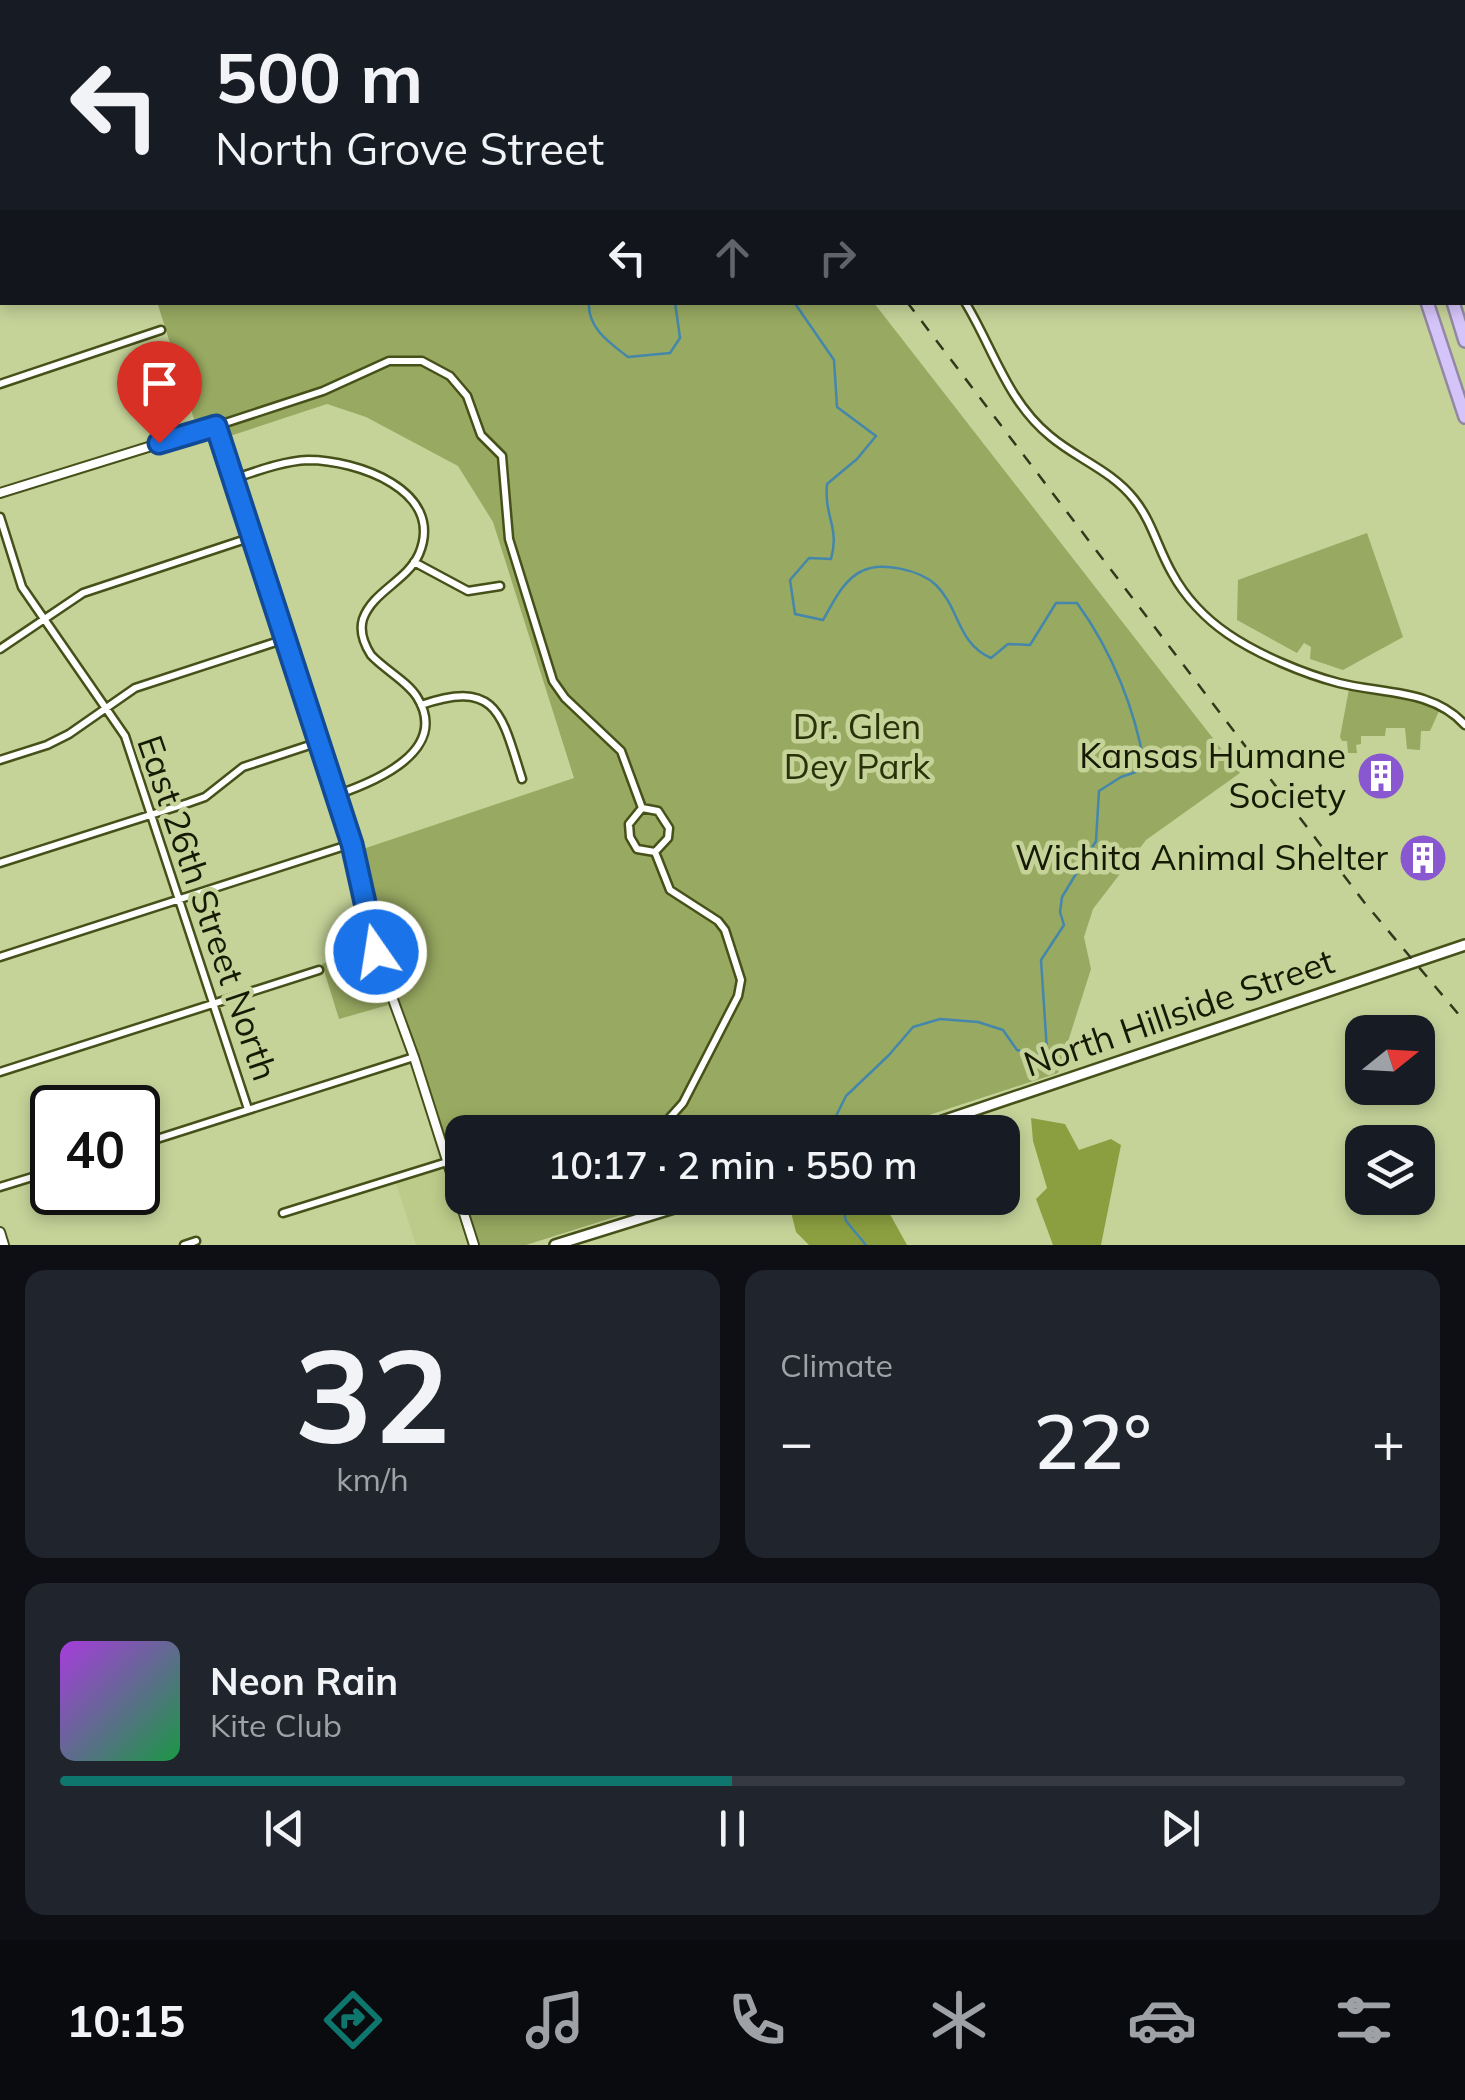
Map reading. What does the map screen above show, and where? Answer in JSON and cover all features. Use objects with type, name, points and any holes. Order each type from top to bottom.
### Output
[{"type":"highway","points":[[1428,305],[1465,417]]},
{"type":"highway","points":[[1454,305],[1465,340]]},
{"type":"main road","name":"North Hillside Street","points":[[960,1115],[1465,945]]},
{"type":"main road","points":[[556,1245],[650,1215]]},
{"type":"street","points":[[967,305],[1008,386],[1030,416],[1051,438],[1107,472],[1134,498],[1171,572],[1208,618],[1229,636],[1301,672],[1439,704],[1465,725]]},
{"type":"street","points":[[0,384],[161,330]]},
{"type":"street","points":[[0,493],[323,391],[389,360],[422,361],[450,376],[467,396],[481,435],[502,456],[509,539],[554,681],[564,698],[621,751],[642,808]]},
{"type":"street","points":[[216,426],[352,844],[376,952],[445,1156]]},
{"type":"street","points":[[233,479],[313,460],[342,464],[379,476],[411,498],[420,514],[424,532],[414,562],[370,606],[362,628],[371,655],[414,692],[425,728],[408,757],[368,784],[336,795]]},
{"type":"street","name":"East 26th Street North","points":[[0,517],[22,587],[125,736],[248,1109]]},
{"type":"street","points":[[0,649],[82,593],[252,537]]},
{"type":"street","points":[[414,562],[468,591],[500,586]]},
{"type":"street","points":[[0,760],[70,734],[135,688],[285,638]]},
{"type":"street","points":[[421,706],[466,694],[485,701],[506,730],[522,779]]},
{"type":"street","points":[[0,863],[204,796],[244,767],[318,742]]},
{"type":"street","points":[[642,808],[629,824],[630,837],[637,848],[655,852]]},
{"type":"street","points":[[642,808],[658,812],[669,828],[668,838],[655,852]]},
{"type":"street","points":[[0,957],[352,844]]},
{"type":"street","points":[[655,852],[670,890],[725,930],[741,980],[738,996],[683,1103],[672,1115]]},
{"type":"street","points":[[0,1072],[319,970]]},
{"type":"street","points":[[160,1138],[414,1057]]},
{"type":"street","points":[[283,1214],[445,1163]]},
{"type":"street","points":[[0,1187],[30,1178]]},
{"type":"street","points":[[464,1215],[474,1245]]},
{"type":"street","points":[[0,1232],[4,1245]]},
{"type":"street","points":[[184,1245],[196,1241]]},
{"type":"shaded area","points":[[1031,1118],[1065,1124],[1079,1150],[1111,1139],[1121,1145],[1101,1245],[1053,1245],[1036,1199],[1047,1188],[1033,1141]]},
{"type":"shaded area","points":[[438,1169],[444,1173],[445,1215],[457,1215],[467,1245],[416,1245],[396,1183]]},
{"type":"shaded area","points":[[792,1215],[890,1215],[907,1245],[809,1245],[796,1232]]},
{"type":"green space","name":"Dr. Glen Dey Park","points":[[158,305],[876,305],[1240,773],[1146,840],[1093,909],[1084,937],[1091,969],[1058,1073],[929,1115],[445,1115],[445,1144],[378,938],[360,850],[574,778],[493,522],[458,466],[366,417],[327,404],[230,436],[223,415],[194,419]]},
{"type":"green space","points":[[1367,533],[1403,637],[1343,670],[1310,659],[1311,647],[1304,643],[1297,653],[1237,620],[1238,580]]},
{"type":"green space","points":[[1349,689],[1440,709],[1430,731],[1421,731],[1420,750],[1407,749],[1405,728],[1386,728],[1385,736],[1361,736],[1357,753],[1348,753],[1347,741],[1340,737]]},
{"type":"green space","points":[[362,952],[366,960],[374,963],[388,1005],[339,1019],[322,964]]},
{"type":"green space","points":[[469,1215],[621,1215],[526,1245],[479,1245]]},
{"type":"waterway","points":[[589,305],[596,327],[628,357],[670,353],[680,338],[675,305]]},
{"type":"waterway","points":[[796,305],[834,360],[837,407],[876,436],[857,459],[827,484],[834,539],[831,559],[809,558],[790,580],[795,614],[823,620],[839,592],[855,575],[870,568],[900,569],[936,585],[971,644],[991,658],[1008,644],[1030,645],[1056,603],[1077,603],[1121,682],[1136,725],[1145,769],[1121,777],[1099,791],[1096,841],[1062,897],[1060,912],[1064,925],[1041,960],[1047,1051],[1036,1055],[1017,1050],[1003,1030],[978,1022],[940,1019],[913,1027],[846,1096],[836,1115]]},
{"type":"waterway","points":[[845,1215],[866,1245]]},
{"type":"railway","points":[[909,305],[1364,902],[1465,1022]]},
{"type":"place","name":"Kansas Humane Society","points":[[1381,776]]},
{"type":"place","name":"Wichita Animal Shelter","points":[[1423,858]]},
{"type":"route","points":[[159,443],[216,426],[352,844],[376,952]]}]
